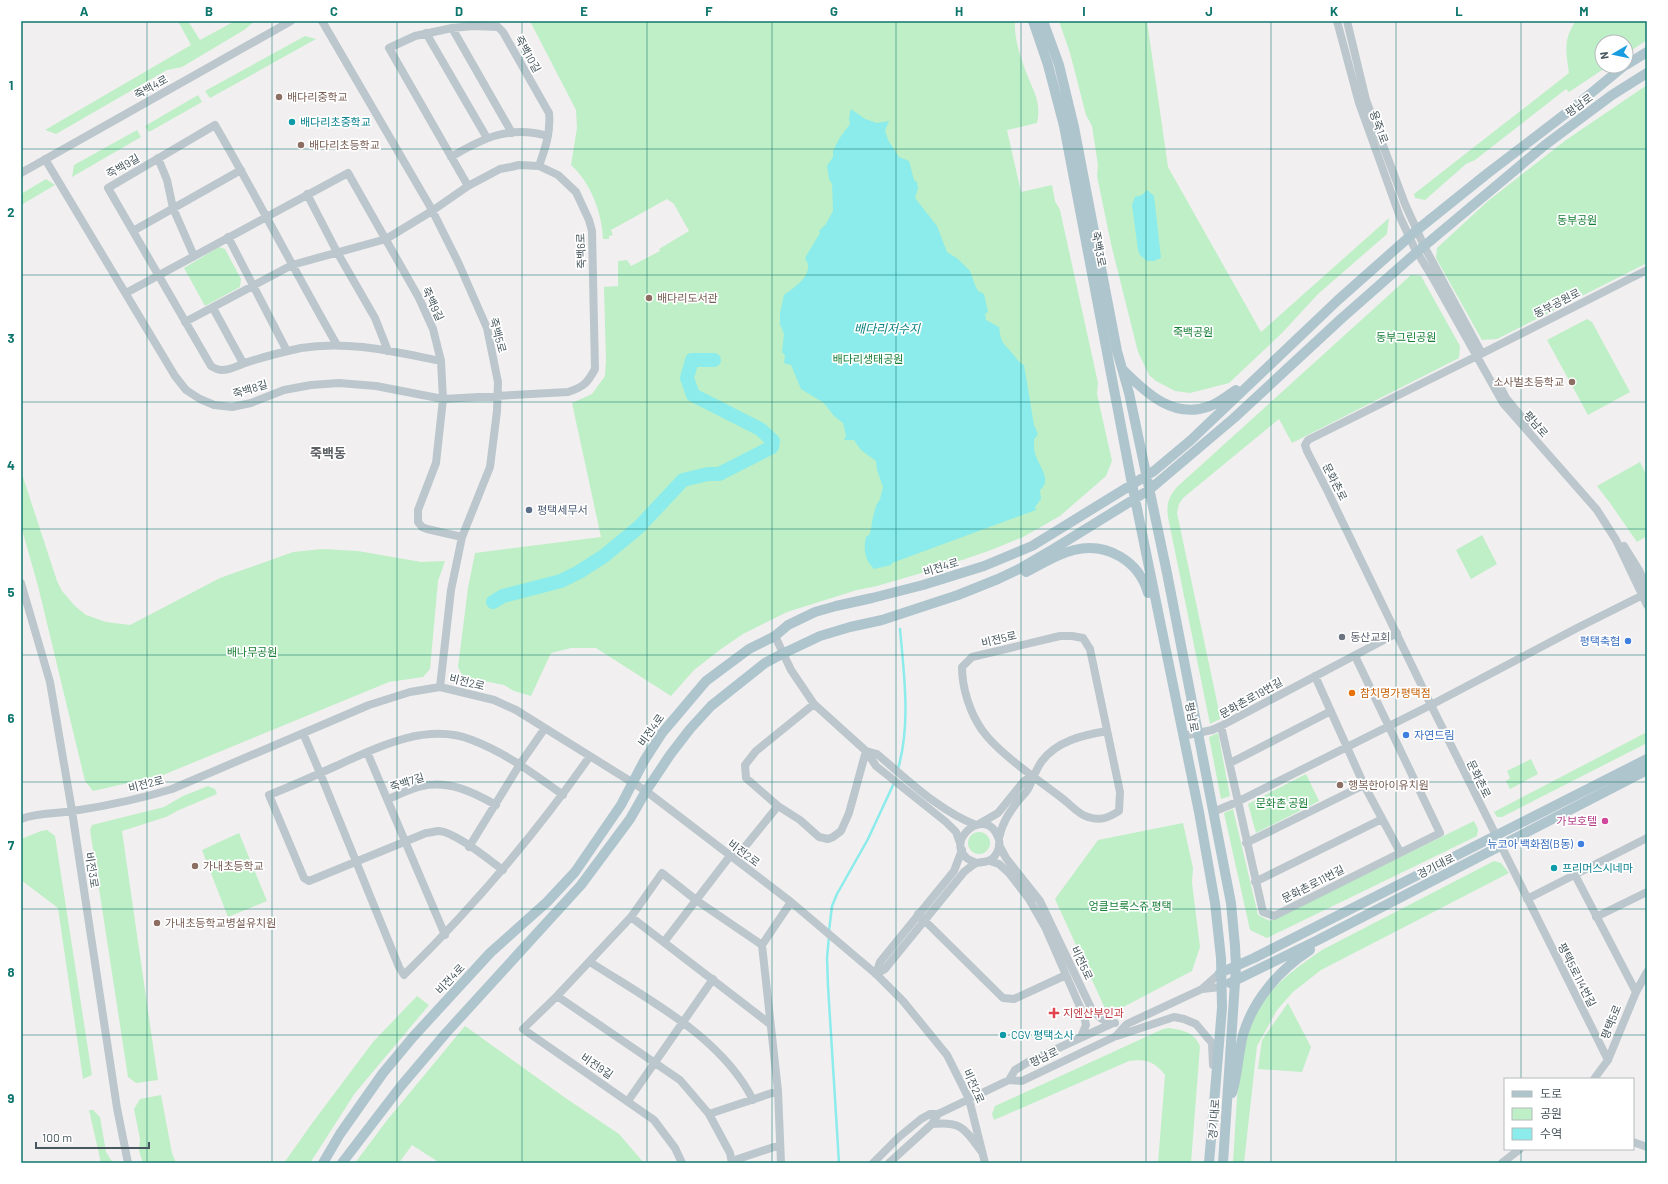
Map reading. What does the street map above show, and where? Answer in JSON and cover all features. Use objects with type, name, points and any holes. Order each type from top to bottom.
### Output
[{"type":"main road","name":"죽백3로","points":[[1033,21],[1048,65],[1064,126],[1132,484]]},
{"type":"main road","name":"죽백3로","points":[[1043,21],[1058,65],[1074,127],[1117,351],[1146,475]]},
{"type":"main road","name":"평남로","points":[[1634,60],[1647,52]]},
{"type":"main road","name":"평남로","points":[[1150,490],[1234,418],[1336,323],[1420,249],[1545,145],[1612,95],[1647,73]]},
{"type":"main road","name":"평남로","points":[[1220,973],[1221,958],[1215,903],[1132,484],[1191,440],[1338,300],[1413,234],[1488,173],[1574,108],[1614,74]]},
{"type":"main road","points":[[1122,369],[1152,397],[1168,405],[1181,409],[1197,410],[1211,406],[1252,381]]},
{"type":"main road","name":"평남로","points":[[1146,475],[1167,573],[1231,903],[1236,946],[1236,967]]},
{"type":"main road","name":"비전4로","points":[[323,1163],[340,1134],[383,1073],[413,1037],[490,953],[547,902],[575,872],[617,811],[644,761],[662,733],[706,681],[743,653],[774,636],[788,625],[822,610],[922,585],[1007,557],[1032,546],[1132,484]]},
{"type":"main road","points":[[342,1163],[401,1086],[446,1033],[581,885],[630,819],[646,791],[690,729],[711,706],[765,663],[782,654],[820,636],[882,620],[958,595],[998,579],[1049,552],[1150,490]]},
{"type":"main road","points":[[998,579],[1018,577],[1065,553],[1076,550],[1090,548],[1102,550],[1119,556],[1129,562],[1145,581],[1159,646],[1170,670]]},
{"type":"main road","name":"경기대로","points":[[1221,987],[1343,927],[1647,760]]},
{"type":"main road","name":"경기대로","points":[[1208,1163],[1222,1008],[1220,973],[1236,967],[1647,770]]},
{"type":"main road","points":[[1226,1110],[1235,1084],[1237,1061],[1243,1035],[1253,1010],[1263,993],[1279,976],[1303,955],[1343,927]]},
{"type":"main road","name":"경기대로","points":[[1223,1163],[1236,967]]},
{"type":"street","name":"죽백4로","points":[[21,173],[291,21]]},
{"type":"street","name":"죽백5로","points":[[322,21],[432,211],[458,262],[487,328],[498,382],[490,467],[462,537],[451,590],[440,687]]},
{"type":"street","name":"용죽1로","points":[[1337,21],[1359,103],[1400,216],[1413,234]]},
{"type":"street","points":[[1347,21],[1366,100],[1405,204],[1413,234]]},
{"type":"street","name":"죽백10길","points":[[468,186],[389,48],[415,36],[452,28],[473,26],[498,28],[503,32],[549,113],[550,126],[539,166]]},
{"type":"street","points":[[452,28],[512,133]]},
{"type":"street","points":[[426,33],[487,138]]},
{"type":"street","name":"죽백9길","points":[[241,170],[215,125],[108,188],[211,366],[222,371],[238,367],[243,363],[272,354],[337,344],[388,351],[441,361]]},
{"type":"street","points":[[451,157],[487,138],[512,133],[527,132],[548,136]]},
{"type":"street","points":[[158,158],[167,180],[173,208],[194,256]]},
{"type":"street","name":"죽백8길","points":[[46,159],[175,376],[186,390],[200,399],[214,405],[232,407],[251,403],[284,390],[311,385],[339,383],[376,386],[443,399],[497,397]]},
{"type":"street","name":"죽백6로","points":[[432,211],[468,186],[500,169],[519,165],[539,166],[558,175],[567,182],[576,192],[589,220],[592,231],[595,369],[583,387],[568,392],[497,397]]},
{"type":"street","points":[[133,231],[241,170],[292,265],[337,344]]},
{"type":"street","name":"죽백9길","points":[[307,194],[348,173],[419,298],[433,329],[441,361],[443,399],[436,463],[417,516],[418,522],[422,527],[462,537]]},
{"type":"street","points":[[126,293],[307,194],[337,252],[375,318],[388,351]]},
{"type":"street","points":[[185,322],[292,265],[386,239],[432,211]]},
{"type":"street","name":"평남로","points":[[1413,234],[1434,280],[1480,355],[1503,403],[1597,510],[1616,540],[1645,594],[1647,605]]},
{"type":"street","points":[[228,238],[287,351]]},
{"type":"street","name":"동부공원로","points":[[1480,355],[1647,270]]},
{"type":"street","points":[[213,308],[243,363]]},
{"type":"street","points":[[1480,355],[1506,398],[1597,503],[1639,570],[1647,587]]},
{"type":"street","name":"문화촌로","points":[[1480,355],[1308,440],[1305,445],[1498,841]]},
{"type":"street","name":"비전3로","points":[[21,583],[50,682],[72,811],[117,1108],[128,1163]]},
{"type":"street","points":[[1213,812],[1237,802],[1347,748],[1645,594]]},
{"type":"street","name":"문화촌로19번길","points":[[1237,802],[1221,726],[1397,633]]},
{"type":"street","points":[[774,636],[791,670],[814,704],[866,752],[877,768],[946,822],[956,832],[966,857],[977,863]]},
{"type":"street","name":"비전5로","points":[[1060,636],[1083,638],[1090,649],[1120,792],[1119,811],[1106,819],[1087,817],[1033,776],[990,740],[982,730],[969,702],[962,678],[962,667],[972,657],[1060,636]]},
{"type":"street","points":[[1354,656],[1388,726]]},
{"type":"street","points":[[1316,676],[1364,785],[1400,852]]},
{"type":"street","name":"비전2로","points":[[21,819],[44,813],[72,811],[148,797],[172,789],[302,733],[389,698],[440,687],[494,700],[516,710],[646,791],[791,902],[876,974],[904,1001],[947,1056],[969,1099],[985,1163]]},
{"type":"street","points":[[814,704],[756,751],[745,765],[746,778],[778,806],[800,820],[819,838],[828,839],[841,831],[849,814],[866,752]]},
{"type":"street","points":[[1230,763],[1331,711]]},
{"type":"street","points":[[1183,736],[1212,730],[1221,726]]},
{"type":"street","name":"문화촌로11번길","points":[[1237,802],[1262,912],[1274,916],[1440,833],[1388,726]]},
{"type":"street","points":[[469,847],[520,764],[545,728]]},
{"type":"street","points":[[922,917],[964,872],[977,863],[990,861],[994,857],[999,842],[1002,825],[1007,814],[1028,789],[1042,760],[1060,745],[1076,738],[1107,731]]},
{"type":"street","points":[[302,733],[320,773],[399,967],[404,975],[445,934],[503,870],[564,794],[590,756]]},
{"type":"street","points":[[503,870],[447,833],[438,831],[426,833],[309,881],[304,878],[269,795],[367,752],[394,742],[417,736],[443,734],[471,739],[508,756],[564,794]]},
{"type":"street","name":"죽백7길","points":[[367,752],[388,799],[422,786],[441,784],[462,788],[496,804]]},
{"type":"street","points":[[866,752],[880,757],[942,807],[963,820],[991,828],[999,842]]},
{"type":"street","points":[[876,974],[885,969],[954,870],[961,847],[963,834],[967,829],[998,813],[1024,781],[1033,776]]},
{"type":"street","points":[[1246,843],[1364,785]]},
{"type":"street","points":[[388,799],[445,934]]},
{"type":"street","points":[[664,942],[696,900],[778,806]]},
{"type":"street","points":[[1255,882],[1382,819]]},
{"type":"street","points":[[1527,899],[1647,838]]},
{"type":"street","name":"평택5로114번길","points":[[1498,841],[1608,1060]]},
{"type":"street","name":"비전5로","points":[[999,842],[1006,858],[1040,901],[1092,1010],[1102,1019],[1113,1023]]},
{"type":"street","name":"비전5로","points":[[990,861],[999,864],[1009,873],[1029,899],[1045,927],[1086,1025],[1081,1037]]},
{"type":"street","name":"비전9길","points":[[682,1163],[675,1148],[654,1120],[628,1100],[523,1029],[590,962],[631,917],[662,873],[696,900],[762,945]]},
{"type":"street","points":[[1575,875],[1636,992]]},
{"type":"street","points":[[1596,917],[1647,892]]},
{"type":"street","points":[[781,1163],[778,1091],[762,945],[791,902]]},
{"type":"street","points":[[631,917],[770,1024]]},
{"type":"street","points":[[922,917],[1003,998],[1014,999],[1066,975]]},
{"type":"street","points":[[590,962],[682,1022],[718,1051],[748,1089],[754,1100]]},
{"type":"street","name":"평택5로","points":[[1595,1078],[1608,1060],[1636,992],[1647,972]]},
{"type":"street","points":[[1202,989],[1220,973]]},
{"type":"street","points":[[628,1100],[712,979]]},
{"type":"street","points":[[1202,989],[1221,987]]},
{"type":"street","name":"평남로","points":[[873,1163],[893,1142],[921,1119],[930,1114],[938,1114],[1009,1080],[1022,1081],[1116,1036],[1127,1024],[1202,989]]},
{"type":"street","points":[[556,996],[680,1080],[709,1114],[730,1153],[732,1162],[780,1145]]},
{"type":"street","points":[[1116,1036],[1174,1017],[1196,1024],[1212,1043],[1215,1092]]},
{"type":"street","name":"평남로","points":[[1009,1080],[1015,1070],[1081,1037],[1113,1023],[1127,1024]]},
{"type":"street","points":[[709,1114],[778,1091]]},
{"type":"street","points":[[889,1163],[932,1124],[938,1114]]},
{"type":"street","points":[[932,1124],[948,1122],[960,1126],[968,1133],[983,1154]]},
{"type":"street","points":[[1634,1142],[1647,1146]]},
{"type":"street","points":[[1502,1163],[1519,1150]]},
{"type":"green space","points":[[178,21],[188,21],[200,40],[235,21],[255,21],[244,30],[182,67],[167,70],[56,134],[45,130],[191,45]]},
{"type":"green space","name":"배다리생태공원","points":[[530,21],[724,21],[724,23],[735,21],[1015,21],[1015,34],[1018,47],[1038,103],[1038,116],[1037,123],[1007,130],[1021,192],[1052,185],[1055,201],[1060,210],[1098,383],[1097,394],[1112,461],[1106,476],[1060,516],[1023,537],[942,567],[877,586],[857,590],[787,612],[743,634],[694,670],[671,696],[596,648],[571,648],[551,653],[531,696],[514,691],[504,685],[463,677],[458,667],[468,588],[475,553],[601,537],[572,403],[592,394],[605,376],[604,287],[618,286],[618,261],[627,260],[631,266],[660,251],[659,249],[689,231],[674,204],[667,199],[611,230],[613,235],[609,236],[609,239],[603,239],[598,209],[590,189],[571,165],[577,128],[576,110]]},
{"type":"green space","name":"죽백공원","points":[[1059,21],[1147,21],[1168,167],[1261,332],[1389,218],[1387,234],[1318,294],[1282,333],[1229,383],[1190,393],[1175,391],[1156,381],[1149,375],[1138,352],[1111,244],[1097,176],[1098,165],[1092,126],[1086,115],[1070,53]]},
{"type":"green space","points":[[1576,21],[1647,21],[1647,40],[1634,49],[1634,34],[1594,34],[1594,74],[1596,74],[1569,92],[1566,89],[1475,160],[1466,164],[1425,200],[1415,198],[1414,194],[1569,73],[1566,46],[1572,27]]},
{"type":"green space","points":[[305,36],[316,39],[210,98],[205,91]]},
{"type":"green space","name":"동부공원","points":[[1647,85],[1647,263],[1497,339],[1482,340],[1436,258],[1437,248],[1488,201],[1566,140]]},
{"type":"green space","points":[[198,95],[202,102],[149,132],[145,126]]},
{"type":"green space","points":[[137,130],[141,137],[72,177],[74,165]]},
{"type":"green space","points":[[46,179],[55,185],[21,205],[21,194]]},
{"type":"green space","points":[[219,247],[225,249],[241,279],[240,287],[205,306],[184,268]]},
{"type":"green space","name":"동부그린공원","points":[[1411,275],[1421,276],[1460,346],[1459,358],[1292,443],[1279,419],[1183,498],[1179,504],[1177,513],[1220,716],[1220,719],[1210,724],[1168,517],[1167,508],[1170,497],[1177,487]]},
{"type":"green space","points":[[1587,319],[1592,322],[1630,392],[1588,415],[1547,340]]},
{"type":"green space","points":[[1640,462],[1647,476],[1647,536],[1637,542],[1597,486]]},
{"type":"green space","name":"배나무공원","points":[[21,471],[57,581],[62,591],[75,606],[86,615],[106,622],[130,625],[220,578],[293,552],[322,549],[358,551],[421,562],[445,561],[438,581],[430,669],[423,677],[389,682],[163,775],[93,791],[85,781],[38,586],[21,526]]},
{"type":"green space","points":[[1482,535],[1497,564],[1471,579],[1456,550]]},
{"type":"green space","points":[[1647,732],[1647,743],[1502,817],[1497,817],[1494,812]]},
{"type":"green space","points":[[1218,733],[1230,796],[1221,799],[1209,737]]},
{"type":"green space","points":[[1531,759],[1538,774],[1510,789],[1506,781],[1510,778],[1507,771]]},
{"type":"green space","name":"문화촌 공원","points":[[1306,774],[1319,801],[1256,833],[1248,804]]},
{"type":"green space","points":[[208,786],[215,789],[217,794],[166,817],[122,831],[158,1080],[136,1083],[128,1077],[90,830],[92,825],[164,807],[183,796]]},
{"type":"green space","points":[[1233,809],[1258,915],[1270,921],[1474,821],[1478,829],[1477,836],[1267,938],[1250,930],[1224,813]]},
{"type":"green space","name":"엉클브룩스쥬 평택","points":[[1183,823],[1193,868],[1192,883],[1200,947],[1192,971],[1108,1015],[1055,899],[1098,840]]},
{"type":"green space","points":[[47,830],[55,836],[92,1075],[83,1079],[58,908],[21,880],[21,839]]},
{"type":"green space","points":[[979,832],[987,835],[990,843],[987,851],[979,854],[971,851],[968,843],[971,835]]},
{"type":"green space","points":[[239,833],[267,901],[228,917],[202,850]]},
{"type":"green space","points":[[1494,861],[1501,863],[1509,873],[1321,970],[1293,992],[1277,1010],[1257,1046],[1244,1163],[1233,1163],[1239,1082],[1246,1041],[1252,1022],[1267,997],[1281,981],[1322,950]]},
{"type":"green space","points":[[417,996],[429,1005],[355,1093],[310,1163],[284,1163],[373,1042]]},
{"type":"green space","points":[[1288,1003],[1311,1047],[1302,1072],[1258,1069],[1262,1040]]},
{"type":"green space","points":[[465,1026],[564,1097],[619,1134],[644,1163],[440,1163],[412,1145],[399,1163],[355,1163],[388,1119]]},
{"type":"green space","points":[[1169,1028],[1188,1032],[1198,1041],[1200,1046],[1191,1163],[1158,1163],[1165,1075],[1153,1064],[1145,1061],[1129,1061],[994,1120],[992,1114],[995,1106],[1163,1029]]},
{"type":"green space","points":[[161,1095],[172,1153],[176,1163],[143,1163],[139,1151],[140,1139],[134,1109],[140,1099]]},
{"type":"green space","points":[[89,1110],[93,1110],[100,1117],[106,1152],[113,1163],[101,1163]]},
{"type":"water","name":"배다리저수지","points":[[851,109],[865,119],[877,123],[889,121],[885,130],[888,140],[899,157],[909,161],[914,180],[917,182],[918,188],[915,198],[937,226],[947,252],[958,259],[970,271],[978,291],[984,294],[988,312],[985,314],[986,320],[999,327],[1003,342],[1020,363],[1024,365],[1034,425],[1038,434],[1034,440],[1034,448],[1045,478],[1045,482],[1040,490],[1041,499],[1035,507],[1036,510],[892,563],[891,565],[874,569],[867,558],[865,546],[866,537],[870,534],[876,506],[880,499],[883,487],[877,470],[876,461],[861,450],[854,440],[844,440],[846,436],[843,423],[834,416],[824,403],[801,389],[791,365],[784,363],[785,355],[782,352],[784,334],[780,324],[780,313],[784,295],[803,280],[806,275],[808,264],[805,258],[820,233],[819,231],[826,224],[833,211],[832,184],[829,179],[827,166],[833,157],[833,151],[839,139],[850,124],[849,118]]},
{"type":"water","points":[[1147,190],[1154,196],[1161,258],[1154,261],[1147,261],[1140,255],[1138,250],[1132,205],[1135,197],[1142,195]]},
{"type":"waterway","points":[[493,602],[503,596],[561,581],[579,572],[604,556],[639,527],[683,480],[708,474],[719,474],[772,447],[773,441],[760,429],[693,395],[687,378],[692,360],[714,360]]},
{"type":"waterway","points":[[898,769],[902,752],[905,717],[905,682],[900,629]]},
{"type":"waterway","points":[[829,931],[832,906],[837,894],[868,839],[894,783]]},
{"type":"waterway","points":[[829,936],[827,958],[828,986],[839,1163]]},
{"type":"place","name":"배다리중학교","points":[[279,97]]},
{"type":"place","name":"배다리초중학교","points":[[292,122]]},
{"type":"place","name":"배다리초등학교","points":[[301,145]]},
{"type":"place","name":"배다리도서관","points":[[649,298]]},
{"type":"place","name":"소사벌초등학교","points":[[1572,382]]},
{"type":"place","name":"평택세무서","points":[[529,510]]},
{"type":"place","name":"동산교회","points":[[1342,637]]},
{"type":"place","name":"평택축협","points":[[1628,641]]},
{"type":"place","name":"참치명가평택점","points":[[1352,693]]},
{"type":"place","name":"자연드림","points":[[1406,735]]},
{"type":"place","name":"행복한아이유치원","points":[[1340,785]]},
{"type":"place","name":"가보호텔","points":[[1605,821]]},
{"type":"place","name":"뉴코아 백화점(B동)","points":[[1581,844]]},
{"type":"place","name":"가내초등학교","points":[[195,866]]},
{"type":"place","name":"프리머스시네마","points":[[1554,868]]},
{"type":"place","name":"가내초등학교병설유치원","points":[[157,923]]},
{"type":"place","name":"지엔산부인과","points":[[1054,1013]]},
{"type":"place","name":"CGV 평택소사","points":[[1003,1035]]},
{"type":"district","name":"죽백동","points":[[328,453]]}]
